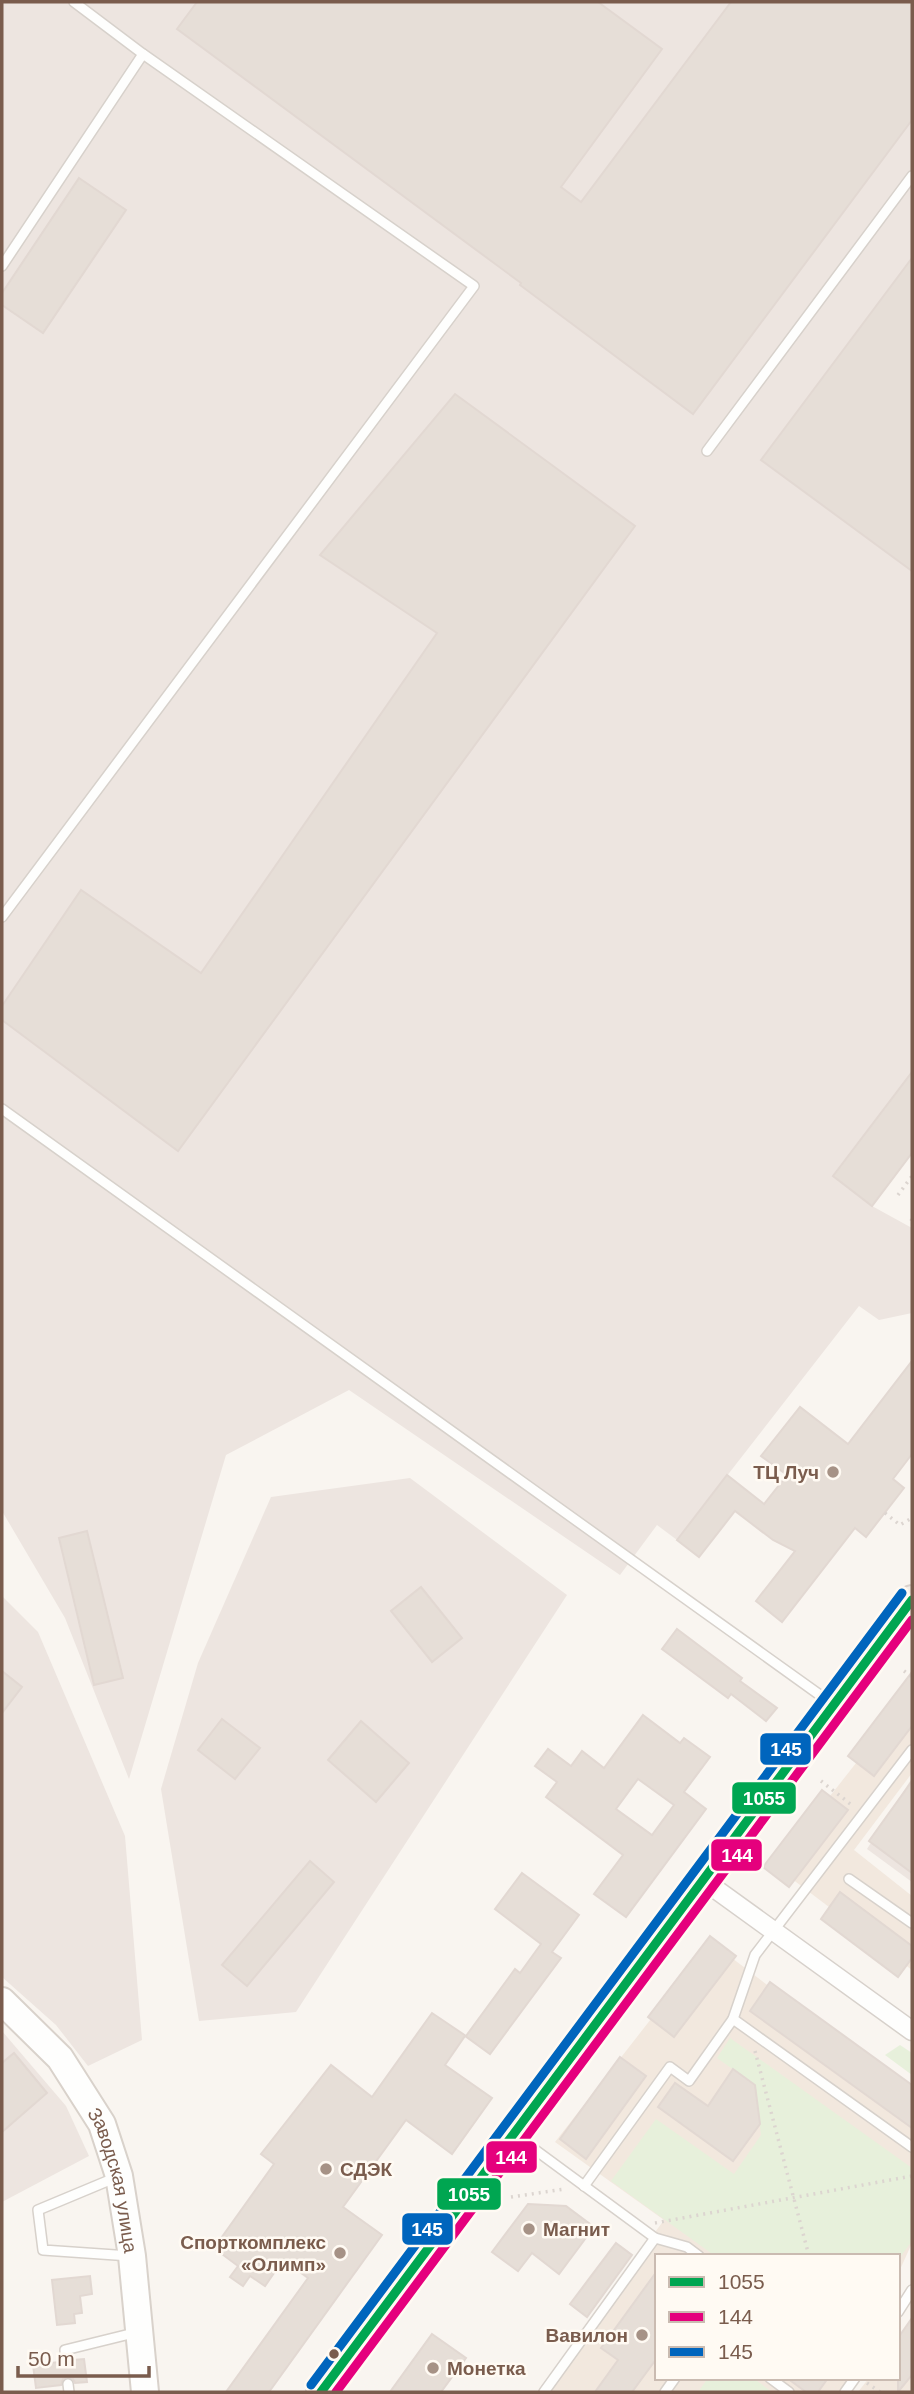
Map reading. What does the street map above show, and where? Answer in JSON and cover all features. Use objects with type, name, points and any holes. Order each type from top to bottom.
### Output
[{"type":"main road","points":[[321,2392],[912,1600]]},
{"type":"street","points":[[703,1880],[910,2024]]},
{"type":"street","name":"Заводская улица","points":[[2,2001],[60,2058],[102,2124],[119,2176],[132,2256],[145,2392]]},
{"type":"lane","points":[[2,917],[474,286],[143,54],[75,2]]},
{"type":"lane","points":[[2,266],[143,54]]},
{"type":"lane","points":[[707,451],[912,176]]},
{"type":"lane","points":[[2,1109],[834,1705]]},
{"type":"lane","points":[[584,2186],[670,2067],[689,2081],[733,2019],[755,1955],[912,1750]]},
{"type":"lane","points":[[849,1880],[912,1923]]},
{"type":"lane","points":[[733,2019],[912,2147]]},
{"type":"lane","points":[[514,2134],[655,2238],[687,2248],[696,2254]]},
{"type":"lane","points":[[119,2176],[38,2210],[43,2250],[132,2256]]},
{"type":"lane","points":[[544,2392],[655,2238]]},
{"type":"lane","points":[[900,2309],[912,2290]]},
{"type":"lane","points":[[66,2361],[65,2350],[139,2332]]},
{"type":"lane","points":[[773,2380],[789,2392]]},
{"type":"path","points":[[898,1195],[912,1177]]},
{"type":"path","points":[[885,1513],[900,1525],[912,1518]]},
{"type":"path","points":[[904,1671],[912,1677]]},
{"type":"path","points":[[821,1781],[863,1814]]},
{"type":"path","points":[[750,2031],[808,2254]]},
{"type":"path","points":[[639,2226],[912,2176]]},
{"type":"path","points":[[511,2197],[584,2186]]},
{"type":"path","points":[[860,2380],[880,2392]]},
{"type":"shaded area","points":[[2,2],[912,2],[912,1072],[834,1176],[872,1206],[912,1228],[912,1313],[879,1320],[859,1306],[677,1540],[657,1525],[620,1575],[349,1390],[226,1455],[129,1779],[65,1618],[2,1511]]},
{"type":"shaded area","points":[[410,1478],[567,1595],[296,2012],[199,2021],[161,1789],[198,1663],[271,1497]]},
{"type":"shaded area","points":[[2,1596],[38,1632],[125,1836],[142,2040],[88,2066],[56,2025],[2,1977]]},
{"type":"shaded area","points":[[912,1692],[912,1773],[854,1850],[912,1896],[912,1970],[775,1866]]},
{"type":"shaded area","points":[[912,1778],[912,1882],[867,1849]]},
{"type":"shaded area","points":[[711,1942],[912,2096],[912,2243],[900,2270],[900,2254],[655,2254],[655,2380],[849,2380],[840,2392],[537,2392],[664,2220],[555,2142]]},
{"type":"shaded area","points":[[2,2031],[66,2106],[89,2156],[2,2202]]},
{"type":"shaded area","points":[[912,2320],[912,2392],[858,2392],[867,2380],[900,2380],[900,2336]]},
{"type":"green space","points":[[730,2038],[912,2168],[912,2241],[900,2257],[900,2254],[712,2254],[611,2181],[656,2119],[734,2174],[761,2135],[755,2085],[717,2058]]},
{"type":"green space","points":[[900,2045],[912,2053],[912,2075],[885,2055]]},
{"type":"green space","points":[[707,2380],[756,2380],[772,2392],[698,2392]]},
{"type":"building","points":[[197,2],[598,2],[662,49],[561,187],[581,202],[731,2],[912,2],[912,120],[693,414],[520,285],[521,283],[177,29]]},
{"type":"building","points":[[79,178],[126,210],[43,333],[2,305],[2,293]]},
{"type":"building","points":[[912,258],[912,571],[761,460]]},
{"type":"building","points":[[455,394],[635,526],[178,1151],[2,1020],[2,1006],[81,890],[201,973],[437,633],[320,555]]},
{"type":"building","points":[[912,1072],[912,1153],[872,1206],[833,1176]]},
{"type":"building","points":[[912,1361],[912,1454],[893,1479],[904,1488],[866,1537],[855,1528],[782,1622],[756,1601],[795,1551],[773,1540],[735,1511],[699,1557],[677,1540],[727,1475],[764,1504],[787,1475],[761,1456],[800,1407],[848,1444]]},
{"type":"building","points":[[87,1531],[123,1678],[94,1685],[59,1538]]},
{"type":"building","points":[[421,1587],[462,1638],[432,1662],[391,1611]]},
{"type":"building","points":[[677,1629],[777,1708],[766,1721],[731,1694],[728,1698],[662,1649]]},
{"type":"building","points":[[2,1671],[22,1687],[2,1713]]},
{"type":"building","points":[[912,1672],[912,1726],[874,1776],[848,1756]]},
{"type":"building","points":[[643,1715],[680,1743],[684,1738],[710,1757],[684,1792],[706,1809],[626,1917],[594,1894],[623,1855],[546,1797],[557,1782],[535,1766],[548,1749],[571,1766],[582,1751],[604,1768]],"holes":[[[638,1779],[674,1805],[652,1835],[616,1809]]]},
{"type":"building","points":[[222,1719],[260,1748],[235,1779],[198,1750]]},
{"type":"building","points":[[361,1721],[409,1763],[376,1802],[328,1760]]},
{"type":"building","points":[[912,1781],[912,1873],[869,1841]]},
{"type":"building","points":[[822,1790],[848,1810],[789,1887],[763,1867]]},
{"type":"building","points":[[310,1861],[334,1882],[247,1986],[222,1965]]},
{"type":"building","points":[[522,1873],[579,1915],[552,1952],[561,1958],[490,2054],[465,2036],[445,2065],[492,2098],[452,2154],[406,2120],[343,2207],[382,2235],[269,2392],[226,2392],[308,2278],[283,2260],[265,2286],[250,2276],[243,2286],[230,2277],[238,2266],[214,2248],[274,2164],[261,2154],[331,2065],[372,2097],[432,2013],[466,2036],[515,1969],[520,1973],[541,1944],[495,1909]]},
{"type":"building","points":[[840,1892],[912,1946],[912,1958],[898,1977],[821,1919]]},
{"type":"building","points":[[710,1936],[736,1956],[674,2037],[648,2017]]},
{"type":"building","points":[[770,1982],[912,2085],[912,2128],[750,2011]]},
{"type":"building","points":[[14,2053],[47,2093],[2,2132],[2,2063]]},
{"type":"building","points":[[620,2057],[646,2076],[586,2159],[560,2139]]},
{"type":"building","points":[[733,2069],[755,2085],[760,2124],[733,2161],[658,2107],[675,2083],[708,2106]]},
{"type":"building","points":[[528,2204],[566,2206],[594,2227],[559,2274],[532,2253],[518,2271],[492,2252]]},
{"type":"building","points":[[616,2243],[632,2255],[587,2317],[570,2304]]},
{"type":"building","points":[[655,2274],[655,2361],[632,2392],[595,2392],[618,2360],[601,2348]]},
{"type":"building","points":[[90,2276],[92,2294],[80,2296],[82,2313],[74,2314],[75,2323],[57,2325],[52,2280]]},
{"type":"building","points":[[912,2318],[912,2375],[898,2392],[900,2380],[900,2335]]},
{"type":"building","points":[[432,2334],[466,2358],[441,2392],[390,2392]]},
{"type":"building","points":[[84,2359],[87,2382],[75,2383],[68,2377],[63,2379],[61,2385],[36,2388],[33,2365],[59,2362],[62,2367],[67,2368],[73,2360]]},
{"type":"building","points":[[790,2380],[827,2380],[818,2392],[806,2392]]},
{"type":"transit line","name":"145","points":[[311,2385],[902,1593]]},
{"type":"transit line","name":"1055","points":[[321,2392],[912,1600]]},
{"type":"transit line","name":"144","points":[[336,2392],[912,1620]]},
{"type":"place","name":"ТЦ Луч","points":[[833,1472]]},
{"type":"place","name":"СДЭК","points":[[326,2169]]},
{"type":"place","name":"Магнит","points":[[529,2229]]},
{"type":"place","name":"Спорткомплекс «Олимп»","points":[[340,2253]]},
{"type":"place","name":"Вавилон","points":[[642,2335]]},
{"type":"place","name":"Монетка","points":[[433,2368]]}]
